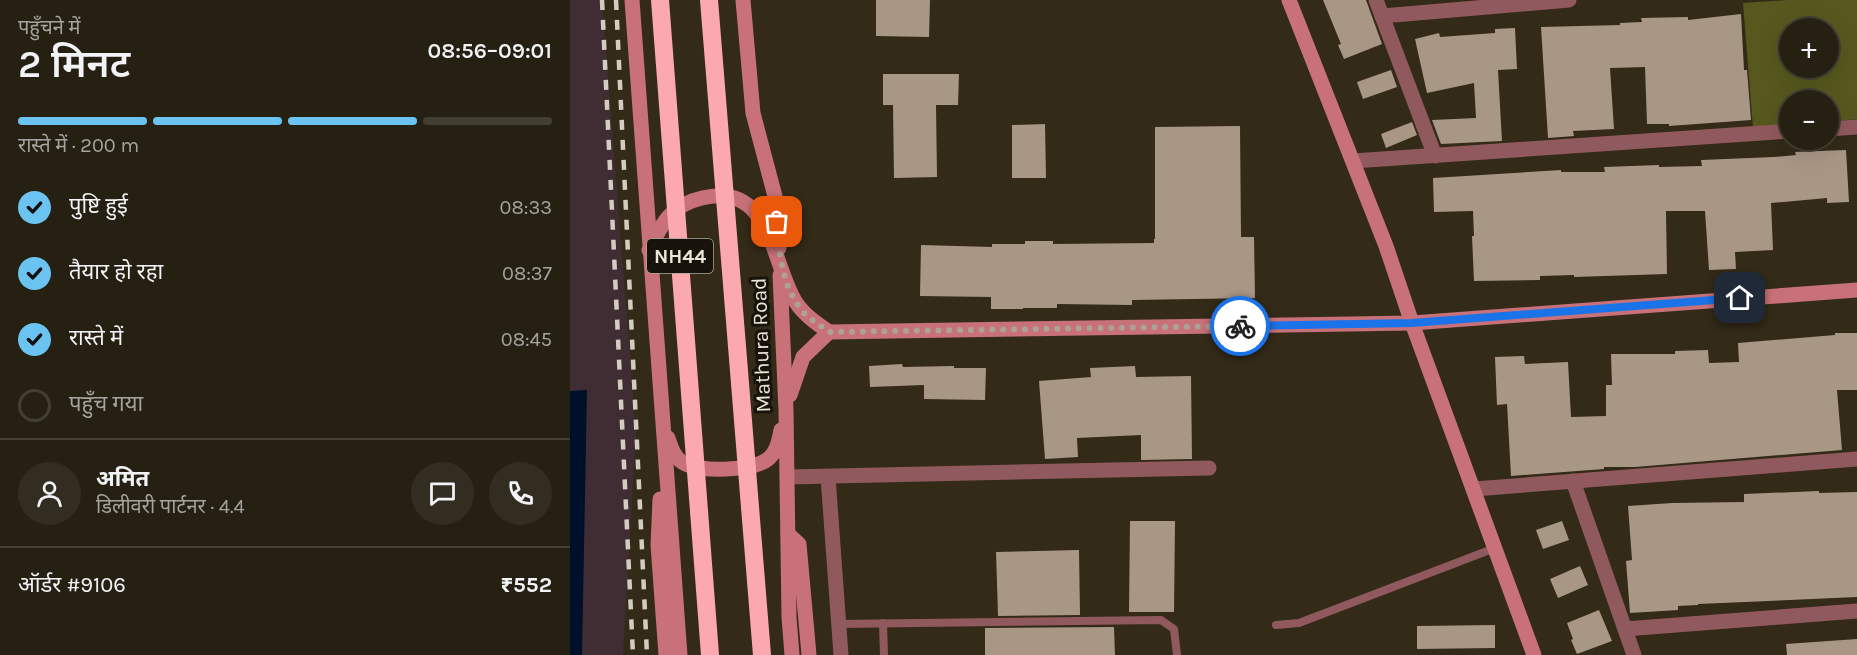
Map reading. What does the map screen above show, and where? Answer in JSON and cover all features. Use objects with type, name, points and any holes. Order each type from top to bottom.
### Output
[{"type":"highway","name":"NH44","points":[[660,0],[710,655]]},
{"type":"highway","name":"Mathura Road","points":[[709,0],[762,655]]},
{"type":"street","points":[[632,0],[680,655]]},
{"type":"street","name":"Mathura Road","points":[[743,0],[753,113],[777,204],[786,410],[792,655]]},
{"type":"street","points":[[1289,0],[1386,246],[1534,655]]},
{"type":"street","points":[[1376,0],[1435,156]]},
{"type":"street","points":[[1382,16],[1569,0]]},
{"type":"street","points":[[1839,128],[1857,127]]},
{"type":"street","points":[[1353,161],[1779,132]]},
{"type":"street","points":[[649,250],[666,217],[687,202],[712,195],[743,202],[755,211],[764,223],[795,301],[806,315],[829,332],[1412,323],[1857,290]]},
{"type":"street","points":[[662,421],[673,452],[679,461],[698,467],[726,469],[757,465],[769,459],[776,448],[803,357],[829,332]]},
{"type":"street","points":[[1474,489],[1857,459]]},
{"type":"street","points":[[787,477],[1209,468]]},
{"type":"street","points":[[828,477],[841,655]]},
{"type":"street","points":[[1573,481],[1634,655]]},
{"type":"street","points":[[666,655],[658,545],[660,501],[667,487]]},
{"type":"street","points":[[788,534],[798,544],[809,655]]},
{"type":"street","points":[[1625,629],[1857,611]]},
{"type":"lane","points":[[1276,625],[1299,623],[1495,548]]},
{"type":"lane","points":[[839,624],[1161,620],[1173,629],[1177,655]]},
{"type":"lane","points":[[883,623],[884,655]]},
{"type":"shaded area","points":[[570,0],[602,0],[636,433],[623,655],[570,655]]},
{"type":"shaded area","points":[[1788,0],[1857,0],[1857,119],[1839,121],[1839,90],[1779,90],[1779,126],[1753,128],[1743,3]]},
{"type":"water","points":[[587,390],[582,655],[570,655],[570,391]]},
{"type":"building","points":[[876,0],[930,0],[929,37],[876,36]]},
{"type":"building","points":[[1323,0],[1366,0],[1382,44],[1344,59],[1338,45],[1341,44]]},
{"type":"building","points":[[1741,14],[1744,70],[1747,70],[1751,120],[1669,126],[1669,124],[1647,124],[1645,67],[1610,68],[1614,129],[1573,131],[1574,136],[1548,138],[1541,27],[1620,25],[1620,23],[1642,22],[1641,18],[1688,17],[1688,20]]},
{"type":"building","points":[[1515,28],[1517,69],[1498,70],[1502,141],[1441,144],[1432,120],[1476,118],[1474,83],[1427,93],[1415,39],[1439,33],[1440,37],[1495,33],[1495,29]]},
{"type":"building","points":[[1391,70],[1397,87],[1363,99],[1357,82]]},
{"type":"building","points":[[883,74],[959,74],[958,105],[936,105],[937,177],[894,178],[893,105],[883,105]]},
{"type":"building","points":[[1412,122],[1417,135],[1386,148],[1381,134]]},
{"type":"building","points":[[1045,124],[1046,178],[1012,178],[1012,125]]},
{"type":"building","points":[[1240,126],[1241,237],[1254,237],[1255,298],[1132,300],[1132,305],[1057,304],[1057,308],[991,309],[991,297],[920,296],[921,245],[992,247],[992,244],[1025,244],[1025,241],[1053,241],[1053,244],[1154,243],[1155,127]]},
{"type":"building","points":[[1846,150],[1849,202],[1827,203],[1827,198],[1771,203],[1773,250],[1735,252],[1736,269],[1709,270],[1705,211],[1666,211],[1667,274],[1540,276],[1540,280],[1474,281],[1473,211],[1434,212],[1433,178],[1561,170],[1561,172],[1605,172],[1604,167],[1702,166],[1701,160],[1774,157],[1796,155],[1795,152]]},
{"type":"building","points":[[1835,333],[1857,333],[1857,390],[1837,390],[1842,450],[1511,476],[1507,404],[1497,405],[1495,357],[1524,356],[1525,364],[1568,362],[1571,417],[1606,416],[1606,385],[1612,385],[1611,354],[1675,354],[1675,351],[1708,350],[1709,363],[1739,362],[1738,343],[1835,335]]},
{"type":"building","points":[[902,364],[903,367],[986,368],[985,400],[924,399],[924,385],[870,387],[869,366]]},
{"type":"building","points":[[1135,366],[1136,377],[1191,376],[1192,459],[1141,460],[1141,435],[1077,438],[1078,457],[1045,459],[1039,381],[1091,377],[1090,368]]},
{"type":"building","points":[[1819,491],[1819,493],[1857,492],[1857,597],[1698,604],[1678,606],[1678,610],[1630,613],[1626,561],[1632,560],[1628,506],[1744,502],[1744,494]]},
{"type":"building","points":[[1130,521],[1175,521],[1174,612],[1129,612]]},
{"type":"building","points":[[1562,521],[1569,540],[1543,549],[1536,530]]},
{"type":"building","points":[[1079,550],[1080,615],[998,616],[996,552]]},
{"type":"building","points":[[1580,566],[1588,585],[1558,598],[1550,579]]},
{"type":"building","points":[[1599,610],[1612,641],[1577,654],[1567,623]]},
{"type":"building","points":[[1495,625],[1495,648],[1417,649],[1417,626]]},
{"type":"building","points":[[1114,627],[1115,655],[985,655],[985,628]]},
{"type":"building","points":[[1857,639],[1857,655],[1787,655],[1786,644]]},
{"type":"railway","points":[[602,0],[633,655]]},
{"type":"railway","points":[[616,0],[647,655]]},
{"type":"way so far","points":[[777,222],[779,259],[795,301],[806,315],[829,332],[1240,326]]},
{"type":"route","points":[[1240,326],[1412,323],[1740,298]]}]
